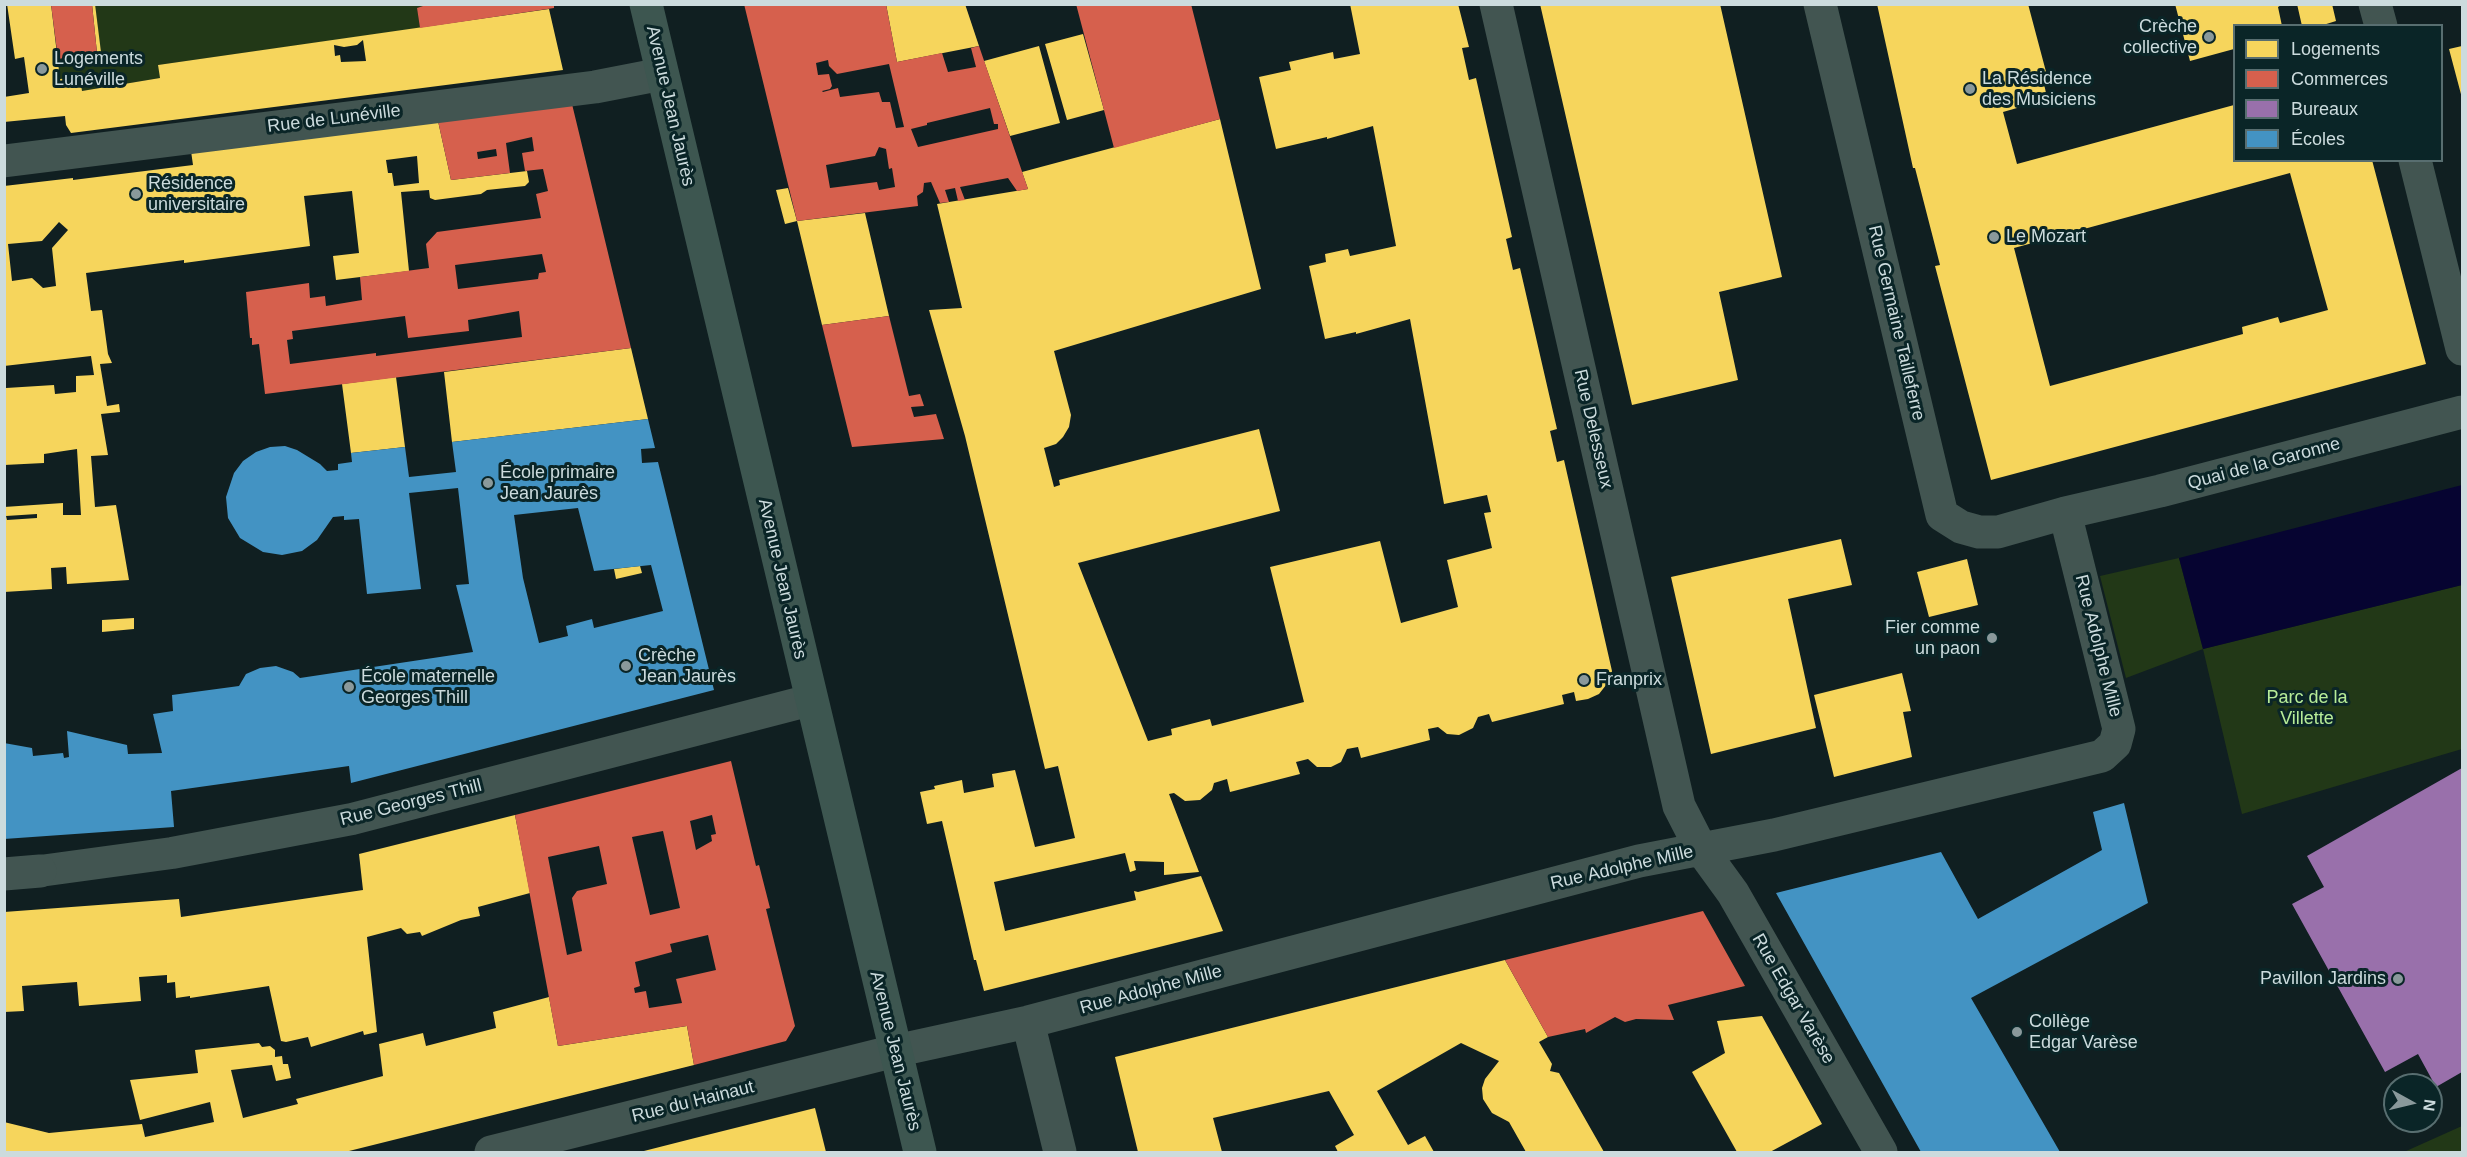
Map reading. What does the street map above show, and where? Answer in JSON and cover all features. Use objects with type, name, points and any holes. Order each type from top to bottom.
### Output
[{"type":"main road","name":"Avenue Jean Jaurès","points":[[646,4],[920,1152]]},
{"type":"street","name":"Rue Delesseux","points":[[1496,4],[1680,806],[1701,849]]},
{"type":"street","name":"Rue Germaine Tailleferre","points":[[1820,4],[1942,515],[1961,527],[1979,532],[1998,532],[2065,513]]},
{"type":"street","points":[[2375,4],[2380,24]]},
{"type":"street","name":"Rue de Lunéville","points":[[4,160],[595,87],[662,74]]},
{"type":"street","points":[[2416,162],[2463,349]]},
{"type":"street","name":"Quai de la Garonne","points":[[2065,513],[2160,491],[2463,412]]},
{"type":"street","name":"Rue Adolphe Mille","points":[[895,1051],[1028,1022],[1639,861],[1774,835],[2102,756],[2115,744],[2119,729],[2065,513]]},
{"type":"street","name":"Rue Georges Thill","points":[[4,874],[40,872],[172,853],[352,819],[811,700]]},
{"type":"street","name":"Rue Edgar Varèse","points":[[1701,849],[1733,893],[1881,1152]]},
{"type":"street","points":[[1028,1022],[1060,1152]]},
{"type":"street","name":"Rue du Hainaut","points":[[491,1152],[895,1051]]},
{"type":"green space","points":[[95,5],[429,5],[417,8],[420,28],[158,65],[160,78],[82,91],[80,77],[60,79],[58,59],[101,52]]},
{"type":"green space","points":[[2179,558],[2203,649],[2126,678],[2100,576]]},
{"type":"green space","name":"Parc de la Villette","points":[[2462,585],[2462,749],[2242,814],[2203,649]]},
{"type":"green space","points":[[2462,1126],[2462,1152],[2404,1152]]},
{"type":"shaded area","points":[[2462,485],[2462,585],[2203,649],[2179,558]]},
{"type":"building: Logements","points":[[7,4],[51,4],[60,79],[80,77],[82,91],[160,78],[158,65],[549,9],[563,70],[71,133],[66,125],[65,116],[4,122],[4,97],[29,93],[24,57],[15,59]],"holes":[[[363,40],[366,61],[341,62],[340,55],[335,56],[334,45],[344,47],[357,45]]]},
{"type":"building: Logements","points":[[92,4],[95,4],[101,52],[97,53]]},
{"type":"building: Logements","points":[[886,4],[965,4],[979,46],[897,62]]},
{"type":"building: Logements","points":[[1350,4],[1458,4],[1469,47],[1462,48],[1469,80],[1476,78],[1512,237],[1506,239],[1513,270],[1520,268],[1557,429],[1550,431],[1557,462],[1564,460],[1612,671],[1610,680],[1599,694],[1588,699],[1576,701],[1574,692],[1562,695],[1564,704],[1492,722],[1489,714],[1478,717],[1473,728],[1459,735],[1447,734],[1438,727],[1428,729],[1430,740],[1361,758],[1358,747],[1347,749],[1341,762],[1331,767],[1317,767],[1308,759],[1296,762],[1300,774],[1230,792],[1227,779],[1214,783],[1212,790],[1200,800],[1185,801],[1174,793],[1169,794],[1199,872],[1164,875],[1164,862],[1134,861],[1136,870],[1130,872],[1125,853],[994,882],[1005,931],[1136,900],[1134,891],[1138,892],[1201,876],[1223,931],[984,991],[976,960],[974,960],[942,821],[927,824],[920,792],[935,789],[934,786],[962,780],[964,793],[994,787],[992,774],[1015,770],[1035,847],[1075,838],[1058,766],[1045,769],[965,436],[929,310],[962,308],[937,204],[1028,189],[1022,172],[1220,119],[1261,289],[1054,351],[1071,415],[1069,427],[1063,437],[1056,444],[1044,448],[1054,487],[1060,485],[1059,480],[1259,429],[1280,511],[1078,563],[1148,741],[1172,735],[1171,729],[1210,719],[1212,726],[1304,702],[1270,567],[1380,541],[1401,623],[1458,607],[1447,560],[1492,548],[1484,513],[1491,512],[1487,495],[1444,504],[1410,319],[1356,334],[1356,332],[1325,339],[1309,266],[1326,262],[1325,254],[1348,249],[1350,256],[1396,246],[1373,126],[1327,139],[1327,137],[1276,149],[1259,77],[1291,70],[1289,62],[1333,52],[1334,59],[1360,54]]},
{"type":"building: Logements","points":[[1540,4],[1720,4],[1782,277],[1719,292],[1738,380],[1632,405]]},
{"type":"building: Logements","points":[[1877,4],[2028,4],[2049,83],[2044,84],[2046,93],[2029,99],[2031,104],[2003,112],[2017,164],[2233,105],[2233,162],[2373,162],[2426,364],[1991,480],[1935,266],[1940,265],[1915,168],[1913,168]],"holes":[[[2290,173],[2328,310],[2280,323],[2278,317],[2242,327],[2243,334],[2050,386],[2014,248]]]},
{"type":"building: Logements","name":"Crèche collective","points":[[2175,4],[2283,4],[2278,7],[2282,24],[2233,24],[2233,49],[2190,61]]},
{"type":"building: Logements","points":[[2297,4],[2332,4],[2336,21],[2326,24],[2302,24]]},
{"type":"building: Logements","points":[[1083,34],[1104,110],[1067,120],[1045,44]]},
{"type":"building: Logements","points":[[1039,46],[1060,123],[1010,136],[984,61]]},
{"type":"building: Logements","points":[[2462,46],[2462,98],[2449,49]]},
{"type":"building: Logements","points":[[438,121],[451,180],[527,171],[529,182],[525,186],[487,190],[481,194],[435,200],[430,198],[429,190],[401,192],[409,271],[336,280],[333,256],[359,253],[352,191],[304,196],[310,246],[86,273],[91,311],[102,310],[108,354],[112,363],[100,364],[107,406],[119,404],[120,412],[101,414],[108,455],[91,456],[95,507],[116,505],[129,580],[67,584],[66,567],[51,568],[52,589],[4,592],[4,507],[63,503],[63,515],[81,515],[77,449],[44,454],[44,463],[4,465],[6,388],[54,385],[55,394],[76,392],[76,376],[94,375],[91,356],[4,366],[4,186],[193,165],[191,151]],"holes":[[[417,156],[419,183],[394,186],[392,173],[388,173],[386,160]],[[59,222],[68,230],[52,248],[56,286],[43,288],[32,278],[12,281],[8,244],[42,241]],[[37,514],[37,518],[7,520],[6,516]]]},
{"type":"building: Logements","points":[[788,188],[797,221],[785,224],[776,190]]},
{"type":"building: Logements","points":[[865,213],[889,316],[822,325],[797,221]]},
{"type":"building: Logements","points":[[631,348],[648,419],[452,442],[444,372]]},
{"type":"building: Logements","points":[[396,377],[405,447],[351,453],[342,384]]},
{"type":"building: Logements","points":[[1841,539],[1852,585],[1788,599],[1816,728],[1711,754],[1671,577]]},
{"type":"building: Logements","points":[[1967,559],[1978,605],[1929,617],[1917,572]]},
{"type":"building: Logements","points":[[640,566],[642,573],[616,579],[614,569]]},
{"type":"building: Logements","points":[[134,618],[134,629],[102,632],[102,620]]},
{"type":"building: Logements","points":[[1902,673],[1911,711],[1903,712],[1912,757],[1834,777],[1814,695]]},
{"type":"building: Logements","points":[[515,815],[530,893],[478,907],[480,916],[461,920],[422,936],[420,932],[407,934],[401,928],[367,937],[377,1032],[364,1035],[363,1031],[311,1047],[308,1037],[281,1041],[269,986],[176,998],[175,982],[167,983],[167,975],[139,977],[141,1001],[79,1006],[77,982],[22,986],[24,1011],[4,1012],[4,912],[179,899],[181,917],[363,890],[359,854]]},
{"type":"building: Logements","points":[[1505,960],[1548,1037],[1539,1042],[1552,1064],[1550,1071],[1559,1073],[1604,1152],[1526,1152],[1509,1122],[1492,1113],[1483,1099],[1482,1088],[1485,1079],[1499,1061],[1461,1043],[1377,1091],[1408,1145],[1425,1136],[1434,1152],[1338,1152],[1335,1146],[1354,1135],[1329,1091],[1213,1118],[1222,1152],[1138,1152],[1115,1057]]},
{"type":"building: Logements","points":[[549,997],[558,1046],[687,1026],[694,1065],[345,1152],[4,1152],[4,1122],[49,1133],[142,1124],[145,1137],[214,1122],[210,1102],[140,1120],[130,1080],[198,1073],[195,1050],[259,1043],[262,1047],[270,1046],[275,1050],[275,1057],[282,1056],[283,1064],[288,1064],[291,1078],[276,1081],[272,1065],[231,1070],[243,1118],[298,1104],[296,1099],[383,1076],[379,1044],[423,1033],[426,1046],[496,1028],[493,1012]]},
{"type":"building: Logements","points":[[1762,1016],[1822,1124],[1770,1152],[1737,1152],[1692,1072],[1725,1053],[1717,1021]]},
{"type":"building: Logements","points":[[815,1108],[826,1152],[640,1152],[695,1138]]},
{"type":"building: Commerces","points":[[51,4],[92,4],[97,53],[58,59]]},
{"type":"building: Commerces","points":[[429,4],[554,4],[554,8],[420,28],[417,8]]},
{"type":"building: Commerces","points":[[744,4],[886,4],[897,62],[942,53],[948,72],[976,67],[971,48],[979,46],[1028,189],[1017,191],[1008,178],[960,187],[965,200],[958,201],[955,188],[945,190],[949,202],[940,203],[931,182],[924,183],[923,192],[917,196],[918,206],[797,221]],"holes":[[[828,60],[829,66],[837,74],[889,64],[904,127],[896,128],[890,102],[882,102],[879,92],[840,97],[838,88],[823,92],[832,86],[829,74],[818,75],[816,63]],[[990,108],[994,124],[998,124],[998,129],[918,147],[911,129],[927,125],[927,123]],[[879,147],[886,149],[895,187],[879,190],[877,182],[830,188],[826,165],[875,156]]]},
{"type":"building: Commerces","points":[[1076,4],[1191,4],[1220,119],[1114,148]]},
{"type":"building: Commerces","points":[[572,104],[631,348],[265,394],[259,344],[252,345],[252,338],[250,338],[246,292],[309,283],[310,298],[325,296],[326,306],[362,300],[360,277],[429,268],[426,244],[437,232],[541,218],[536,194],[548,191],[543,169],[525,171],[522,153],[534,151],[532,137],[506,143],[510,173],[451,180],[438,121]],"holes":[[[496,149],[497,156],[478,159],[477,152]],[[542,254],[546,272],[539,273],[538,279],[458,289],[455,265]],[[519,311],[522,337],[376,356],[376,353],[290,364],[287,340],[293,339],[292,331],[405,316],[408,338],[469,331],[468,320]]]},
{"type":"building: Commerces","points":[[889,316],[909,396],[920,394],[924,406],[911,407],[914,417],[936,414],[944,439],[852,447],[822,325]]},
{"type":"building: Commerces","points":[[731,761],[756,866],[759,865],[770,908],[766,909],[795,1026],[786,1041],[694,1065],[687,1026],[558,1046],[515,815]],"holes":[[[712,815],[716,834],[711,835],[712,841],[696,850],[690,821]],[[663,831],[680,908],[650,915],[632,837]],[[599,846],[607,884],[577,891],[572,898],[582,951],[567,955],[548,857]],[[708,935],[716,970],[676,979],[682,1003],[649,1008],[646,991],[635,993],[634,988],[640,986],[635,962],[672,952],[670,944]]]},
{"type":"building: Commerces","points":[[1703,911],[1745,986],[1668,1005],[1674,1020],[1636,1019],[1625,1022],[1615,1017],[1586,1033],[1585,1029],[1548,1037],[1505,960]]},
{"type":"building: Bureaux","name":"Pavillon Jardins","points":[[2462,768],[2462,1072],[2443,1083],[2443,1073],[2428,1073],[2418,1054],[2385,1072],[2292,904],[2324,887],[2307,856]]},
{"type":"building: Écoles","points":[[648,419],[655,448],[641,449],[642,463],[658,462],[714,690],[351,783],[349,766],[171,791],[174,827],[4,839],[4,743],[32,748],[33,756],[63,753],[64,758],[69,757],[67,731],[127,745],[128,754],[162,753],[153,714],[173,711],[172,695],[239,686],[246,674],[260,668],[276,666],[293,672],[300,678],[473,652],[456,585],[469,584],[458,488],[409,493],[421,589],[367,594],[359,519],[344,520],[344,516],[333,517],[317,540],[302,551],[282,555],[263,552],[240,538],[228,518],[226,497],[234,473],[243,461],[256,452],[270,447],[285,446],[297,450],[327,471],[338,470],[338,464],[352,462],[351,453],[405,447],[409,477],[456,472],[452,442]],"holes":[[[578,508],[594,571],[651,565],[663,611],[594,628],[592,619],[566,626],[568,636],[539,643],[523,578],[514,515]]]},
{"type":"building: Écoles","points":[[2124,803],[2148,903],[1971,998],[2060,1152],[1921,1152],[1776,893],[1941,852],[1978,919],[2102,850],[2093,812]]},
{"type":"place","name":"Crèche collective","points":[[2209,37]]},
{"type":"place","name":"Logements Lunéville","points":[[42,69]]},
{"type":"place","name":"La Résidence des Musiciens","points":[[1970,89]]},
{"type":"place","name":"Résidence universitaire","points":[[136,194]]},
{"type":"place","name":"Le Mozart","points":[[1994,237]]},
{"type":"place","name":"École primaire Jean Jaurès","points":[[488,483]]},
{"type":"place","name":"Fier comme un paon","points":[[1992,638]]},
{"type":"place","name":"Crèche Jean Jaurès","points":[[626,666]]},
{"type":"place","name":"Franprix","points":[[1584,680]]},
{"type":"place","name":"École maternelle Georges Thill","points":[[349,687]]},
{"type":"place","name":"Pavillon Jardins","points":[[2398,979]]},
{"type":"place","name":"Collège Edgar Varèse","points":[[2017,1032]]}]
